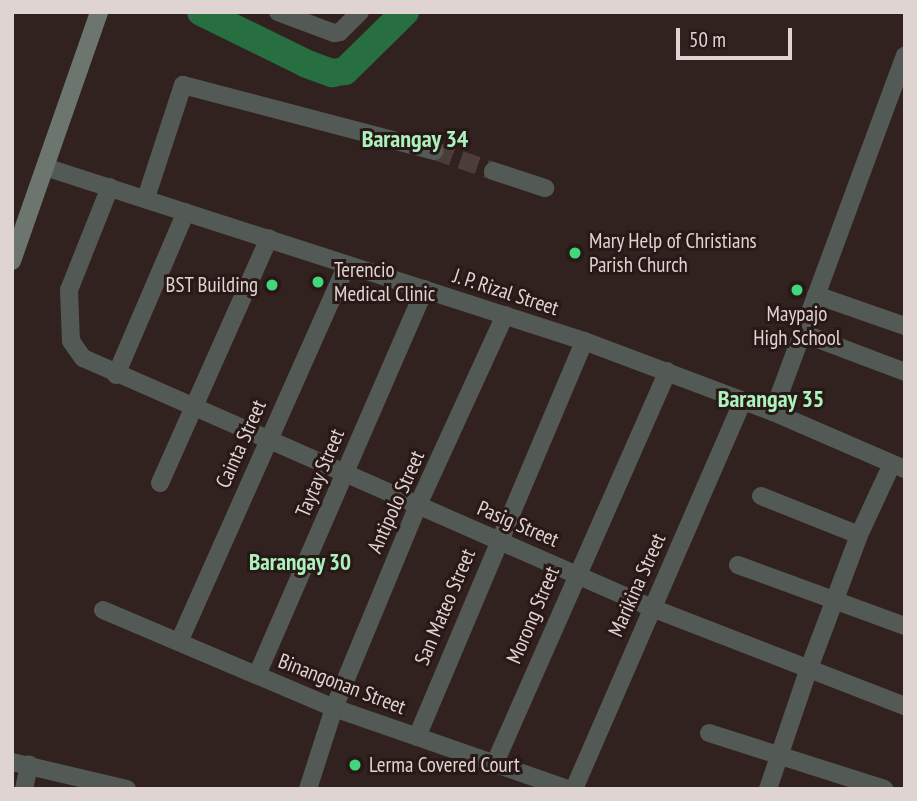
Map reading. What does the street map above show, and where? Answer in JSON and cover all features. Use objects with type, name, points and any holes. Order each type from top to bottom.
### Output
[{"type":"main road","points":[[12,261],[99,12]]},
{"type":"street","points":[[278,12],[334,33],[340,32],[360,12]]},
{"type":"street","points":[[773,412],[905,56]]},
{"type":"street","points":[[146,198],[183,85],[435,151]]},
{"type":"street","name":"J. P. Rizal Street","points":[[45,167],[584,341],[773,412],[898,467]]},
{"type":"street","points":[[493,171],[545,188]]},
{"type":"street","name":"Pasig Street","points":[[110,187],[69,290],[68,320],[72,341],[83,359],[652,608],[808,671],[905,706]]},
{"type":"street","points":[[116,375],[186,212]]},
{"type":"street","points":[[160,484],[269,238]]},
{"type":"street","name":"Cainta Street","points":[[179,642],[266,441],[347,265]]},
{"type":"street","name":"Taytay Street","points":[[257,675],[425,289]]},
{"type":"street","points":[[816,295],[905,326]]},
{"type":"street","name":"Antipolo Street","points":[[308,789],[334,708],[418,505],[505,315]]},
{"type":"street","points":[[802,333],[905,372]]},
{"type":"street","name":"San Mateo Street","points":[[417,737],[584,341]]},
{"type":"street","name":"Morong Street","points":[[495,764],[576,573],[667,371]]},
{"type":"street","name":"Marikina Street","points":[[574,789],[743,401]]},
{"type":"street","points":[[768,789],[808,671],[859,536],[898,467]]},
{"type":"street","points":[[761,496],[859,536]]},
{"type":"street","points":[[738,565],[905,625]]},
{"type":"street","name":"Binangonan Street","points":[[103,610],[334,708],[495,764],[531,783],[569,789]]},
{"type":"street","points":[[709,733],[884,789]]},
{"type":"street","points":[[24,789],[21,763],[127,789]]},
{"type":"waterway","points":[[201,12],[307,64],[332,73],[345,71],[405,12]]},
{"type":"tunnel","points":[[435,151],[493,171]]},
{"type":"place","name":"Mary Help of Christians Parish Church","points":[[575,253]]},
{"type":"place","name":"Terencio Medical Clinic","points":[[318,282]]},
{"type":"place","name":"BST Building","points":[[272,285]]},
{"type":"place","name":"Maypajo High School","points":[[797,290]]},
{"type":"place","name":"Lerma Covered Court","points":[[355,765]]},
{"type":"district","name":"Barangay 34","points":[[415,139]]},
{"type":"district","name":"Barangay 35","points":[[771,399]]},
{"type":"district","name":"Barangay 30","points":[[300,562]]}]
